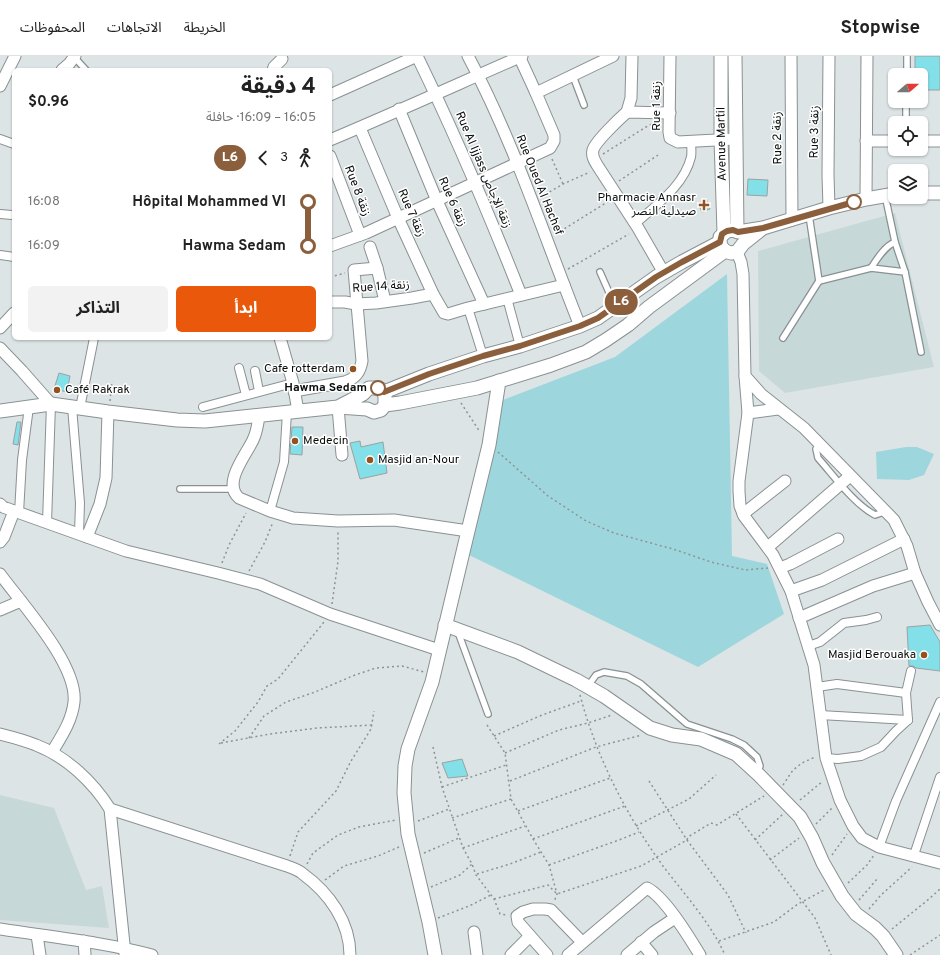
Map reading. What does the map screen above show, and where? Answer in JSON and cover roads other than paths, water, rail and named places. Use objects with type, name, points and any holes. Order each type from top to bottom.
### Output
[{"type":"street","points":[[0,86],[8,65],[15,56]]},
{"type":"street","points":[[332,94],[417,56]]},
{"type":"street","name":"Rue Al Ijjass زنقة الإجاص","points":[[417,56],[436,94],[475,183],[521,295]]},
{"type":"street","name":"Rue Oued Al Hachef","points":[[468,56],[517,163],[580,326]]},
{"type":"street","points":[[332,139],[478,76],[520,56],[554,135],[553,144],[548,150],[363,234],[332,245]]},
{"type":"street","points":[[536,93],[613,56]]},
{"type":"street","points":[[632,56],[631,98],[626,112],[594,147],[592,152],[597,164],[664,273]]},
{"type":"street","name":"Rue 1 زنقة","points":[[670,56],[669,136],[672,140],[678,142],[691,142],[736,139]]},
{"type":"street","name":"Avenue Martil","points":[[721,56],[721,139],[732,241]]},
{"type":"street","name":"Avenue Martil","points":[[732,241],[736,139],[735,56]]},
{"type":"street","name":"Rue 2 زنقة","points":[[790,56],[792,220]]},
{"type":"street","name":"Rue 3 زنقة","points":[[829,56],[829,208]]},
{"type":"street","points":[[866,199],[867,56]]},
{"type":"street","points":[[64,68],[75,57]]},
{"type":"street","points":[[274,68],[285,57]]},
{"type":"street","name":"Rue 6 زنقة","points":[[399,109],[437,201],[484,304]]},
{"type":"street","points":[[626,112],[670,118]]},
{"type":"street","name":"Rue 7 زنقة","points":[[360,128],[398,218],[440,308],[447,315],[468,308]]},
{"type":"street","points":[[0,139],[12,143]]},
{"type":"street","points":[[866,141],[888,141]]},
{"type":"street","points":[[928,141],[940,141]]},
{"type":"street","points":[[636,226],[673,190],[680,181],[691,157],[691,142]]},
{"type":"street","name":"Rue 8 زنقة","points":[[332,161],[363,234]]},
{"type":"street","points":[[928,193],[940,193]]},
{"type":"street","points":[[0,411],[51,404],[177,420],[205,421],[338,407],[367,409],[374,412],[380,410],[385,398],[429,374],[483,356],[520,346],[580,326],[598,318],[647,283],[682,262],[763,228],[829,208],[888,195]]},
{"type":"street","points":[[0,214],[12,214]]},
{"type":"street","points":[[363,234],[370,247],[377,268],[385,301]]},
{"type":"street","points":[[732,241],[741,262],[743,274],[745,376],[748,413],[739,481],[739,498],[743,514],[768,547],[791,591],[814,665],[825,755],[840,800],[853,826],[862,838],[879,847],[919,856],[940,863]]},
{"type":"street","points":[[338,407],[373,387],[377,388],[385,398],[400,403],[453,393],[499,381],[581,354],[595,347],[628,325],[732,241]]},
{"type":"street","points":[[0,255],[12,257]]},
{"type":"street","points":[[203,407],[259,392],[345,382],[351,380],[358,373],[362,361],[354,270],[377,268]]},
{"type":"street","points":[[483,356],[468,308],[521,295],[562,280]]},
{"type":"street","name":"Rue 14 زنقة","points":[[332,302],[356,304],[412,298],[433,294]]},
{"type":"street","points":[[508,298],[520,346]]},
{"type":"street","points":[[0,328],[12,314]]},
{"type":"street","points":[[83,536],[76,408],[93,340]]},
{"type":"street","points":[[273,512],[284,462],[294,387],[281,340]]},
{"type":"street","points":[[0,348],[51,404],[47,523]]},
{"type":"street","points":[[239,368],[246,395]]},
{"type":"street","points":[[255,371],[259,392]]},
{"type":"street","points":[[745,376],[761,394],[778,409],[804,428],[894,520],[904,539],[915,573],[940,625]]},
{"type":"street","points":[[435,955],[406,822],[404,778],[407,756],[433,675],[489,445],[499,381]]},
{"type":"street","points":[[363,394],[363,404],[367,409]]},
{"type":"street","points":[[0,542],[16,512],[29,407]]},
{"type":"street","points":[[338,407],[342,455]]},
{"type":"street","points":[[748,413],[778,409]]},
{"type":"street","points":[[83,536],[100,504],[106,478],[108,412]]},
{"type":"street","points":[[259,415],[254,438],[233,480],[233,489],[237,496],[273,512],[293,518],[338,521],[394,520],[468,532]]},
{"type":"street","points":[[768,547],[850,476]]},
{"type":"street","points":[[743,514],[785,481]]},
{"type":"street","points":[[0,504],[3,507],[16,512],[126,551],[218,572],[260,584],[330,614],[439,650]]},
{"type":"street","points":[[780,568],[838,539]]},
{"type":"street","points":[[791,591],[822,580],[904,539]]},
{"type":"street","points":[[799,618],[873,586],[915,573]]},
{"type":"street","points":[[0,574],[60,655],[71,679],[74,702],[69,723],[52,752]]},
{"type":"street","points":[[0,610],[21,601]]},
{"type":"street","points":[[808,646],[820,642],[844,623],[877,617]]},
{"type":"street","points":[[445,625],[518,652],[576,680],[625,710],[650,728],[672,735],[701,739],[736,754],[774,790],[804,823],[837,888],[851,908],[883,936],[896,955]]},
{"type":"street","points":[[908,720],[906,693],[911,671]]},
{"type":"street","points":[[817,687],[837,684],[906,693]]},
{"type":"street","points":[[879,847],[896,801],[940,702]]},
{"type":"street","points":[[820,715],[908,720]]},
{"type":"street","points":[[825,755],[838,759],[861,756],[881,747],[908,720]]},
{"type":"street","points":[[0,734],[36,745],[52,752],[74,767],[100,793],[110,809],[124,951]]},
{"type":"street","points":[[919,856],[940,776]]},
{"type":"street","points":[[110,809],[287,866],[302,873],[326,895],[340,915],[345,926],[350,955]]},
{"type":"street","points":[[568,955],[647,888],[653,891],[663,902],[700,955]]},
{"type":"street","points":[[547,955],[518,922],[517,916],[523,912],[533,909],[551,910],[582,942]]},
{"type":"street","points":[[627,955],[641,942],[675,918]]},
{"type":"street","points":[[0,929],[84,941],[124,951],[152,955]]},
{"type":"street","points":[[474,932],[477,955]]},
{"type":"street","points":[[37,935],[40,955]]},
{"type":"street","points":[[511,955],[530,936]]},
{"type":"street","points":[[84,941],[85,955]]},
{"type":"street","points":[[641,942],[652,955]]},
{"type":"lane","points":[[906,68],[907,56]]},
{"type":"lane","points":[[75,57],[84,68]]},
{"type":"lane","points":[[573,76],[584,105]]},
{"type":"lane","points":[[891,204],[895,242],[905,272],[921,352]]},
{"type":"lane","points":[[783,338],[819,281],[809,215]]},
{"type":"lane","points":[[871,268],[891,243],[895,242]]},
{"type":"lane","points":[[819,281],[871,268],[892,272],[905,272]]},
{"type":"lane","points":[[600,272],[616,306]]},
{"type":"lane","points":[[819,444],[816,449],[818,458],[857,502],[867,511],[875,515],[879,515],[884,510]]},
{"type":"lane","points":[[180,489],[233,489]]},
{"type":"lane","points":[[457,630],[488,714]]},
{"type":"lane","points":[[588,687],[596,675],[604,672],[627,676],[641,684],[687,724],[732,739],[744,745],[757,757],[760,766],[756,772]]},
{"type":"place","name":"Pharmacie Annasr صيدلية النصر","points":[[704,205]]},
{"type":"place","name":"Cafe rotterdam","points":[[353,369]]},
{"type":"place","name":"Hawma Sedam","points":[[378,388]]},
{"type":"place","name":"Café Rakrak","points":[[57,390]]},
{"type":"place","name":"Medecin","points":[[295,441]]},
{"type":"place","name":"Masjid an-Nour","points":[[370,460]]},
{"type":"place","name":"Masjid Berouaka","points":[[924,655]]}]
